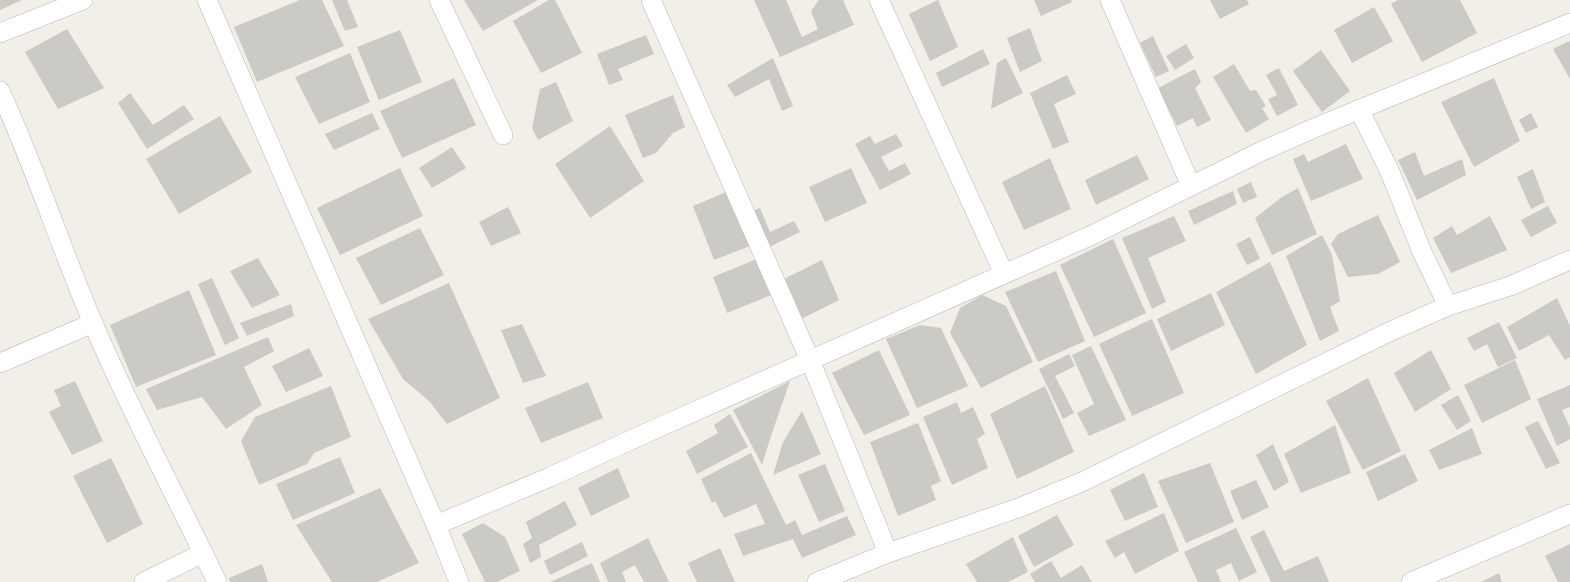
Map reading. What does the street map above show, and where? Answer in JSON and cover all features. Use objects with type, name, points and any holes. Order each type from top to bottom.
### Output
[{"type":"street","points":[[0,33],[84,0]]},
{"type":"street","points":[[207,0],[436,525],[459,582]]},
{"type":"street","points":[[439,0],[503,135]]},
{"type":"street","points":[[651,0],[810,360],[888,553]]},
{"type":"street","points":[[879,0],[1004,274]]},
{"type":"street","points":[[1110,0],[1191,186]]},
{"type":"street","points":[[436,525],[550,478],[644,434],[1090,236],[1277,144],[1570,23]]},
{"type":"street","points":[[0,92],[17,128],[93,323],[152,452],[216,582]]},
{"type":"street","points":[[1359,109],[1390,172],[1422,252],[1448,306]]},
{"type":"street","points":[[817,582],[888,553],[1021,507],[1084,481],[1354,349],[1448,306],[1568,267]]},
{"type":"street","points":[[0,363],[93,323]]},
{"type":"street","points":[[1411,582],[1441,576],[1570,514]]},
{"type":"street","points":[[144,582],[203,553]]},
{"type":"building","points":[[0,0],[22,0],[0,10]]},
{"type":"building","points":[[300,0],[322,0],[344,46],[257,82],[234,27]]},
{"type":"building","points":[[332,0],[347,0],[358,27],[345,31]]},
{"type":"building","points":[[464,0],[538,0],[483,31]]},
{"type":"building","points":[[549,0],[555,0],[582,53],[541,73],[513,21]]},
{"type":"building","points":[[754,0],[786,0],[802,37],[818,29],[811,11],[819,0],[843,0],[854,25],[780,57]]},
{"type":"building","points":[[938,0],[958,47],[930,61],[909,14]]},
{"type":"building","points":[[1034,0],[1071,0],[1072,2],[1041,16]]},
{"type":"building","points":[[1210,0],[1247,0],[1249,4],[1220,19]]},
{"type":"building","points":[[1398,0],[1460,0],[1477,33],[1422,62],[1391,4]]},
{"type":"building","points":[[1374,7],[1393,41],[1352,63],[1334,30]]},
{"type":"building","points":[[1030,28],[1042,61],[1020,72],[1007,38]]},
{"type":"building","points":[[67,29],[104,88],[58,109],[25,52]]},
{"type":"building","points":[[400,30],[422,82],[379,100],[357,47]]},
{"type":"building","points":[[646,35],[654,54],[618,69],[623,80],[609,85],[597,54]]},
{"type":"building","points":[[1153,36],[1169,71],[1156,77],[1140,43]]},
{"type":"building","points":[[1569,41],[1570,43],[1570,79],[1553,49]]},
{"type":"building","points":[[1186,44],[1194,58],[1175,70],[1166,56]]},
{"type":"building","points":[[983,49],[990,64],[942,87],[936,73]]},
{"type":"building","points":[[1321,50],[1350,91],[1322,112],[1293,71]]},
{"type":"building","points":[[350,53],[370,102],[319,124],[295,77]]},
{"type":"building","points":[[773,58],[793,106],[782,111],[769,79],[735,97],[727,85]]},
{"type":"building","points":[[1006,58],[1023,93],[991,109],[997,63]]},
{"type":"building","points":[[1234,64],[1250,91],[1256,90],[1266,106],[1262,108],[1269,119],[1246,133],[1213,77]]},
{"type":"building","points":[[1279,68],[1298,105],[1277,116],[1268,99],[1277,95],[1266,75]]},
{"type":"building","points":[[1195,69],[1201,82],[1195,88],[1211,120],[1197,127],[1193,118],[1177,126],[1158,88]]},
{"type":"building","points":[[1067,75],[1076,94],[1054,104],[1069,142],[1053,149],[1030,93]]},
{"type":"building","points":[[454,78],[476,125],[402,158],[380,111]]},
{"type":"building","points":[[1494,78],[1520,141],[1474,167],[1441,102]]},
{"type":"building","points":[[556,82],[573,121],[538,140],[532,128],[540,89]]},
{"type":"building","points":[[130,93],[153,125],[184,105],[194,119],[147,149],[118,103]]},
{"type":"building","points":[[673,95],[685,127],[673,133],[656,153],[643,158],[625,115]]},
{"type":"building","points":[[372,113],[380,129],[334,150],[325,134]]},
{"type":"building","points":[[1531,113],[1538,127],[1526,133],[1519,120]]},
{"type":"building","points":[[220,116],[252,172],[179,214],[146,159]]},
{"type":"building","points":[[610,126],[644,181],[590,218],[555,164]]},
{"type":"building","points":[[896,134],[903,146],[881,157],[889,171],[905,163],[911,174],[880,190],[855,144],[870,136],[875,144]]},
{"type":"building","points":[[1346,144],[1363,179],[1311,201],[1293,159],[1304,154],[1308,162]]},
{"type":"building","points":[[452,147],[466,168],[432,188],[419,168]]},
{"type":"building","points":[[1415,152],[1424,176],[1462,159],[1466,175],[1417,200],[1398,160]]},
{"type":"building","points":[[1137,155],[1149,179],[1096,205],[1085,180]]},
{"type":"building","points":[[1050,158],[1071,209],[1024,230],[1002,182]]},
{"type":"building","points":[[400,168],[423,216],[340,255],[317,208]]},
{"type":"building","points":[[851,168],[867,203],[825,222],[809,187]]},
{"type":"building","points":[[1533,169],[1545,202],[1531,209],[1517,177]]},
{"type":"building","points":[[1251,182],[1257,197],[1243,203],[1237,189]]},
{"type":"building","points":[[1298,188],[1317,234],[1272,255],[1255,218],[1282,197]]},
{"type":"building","points":[[729,191],[750,246],[714,260],[693,206]]},
{"type":"building","points":[[1233,191],[1237,204],[1194,225],[1188,211]]},
{"type":"building","points":[[1548,206],[1557,223],[1531,237],[1521,220]]},
{"type":"building","points":[[508,207],[521,233],[491,246],[479,222]]},
{"type":"building","points":[[760,208],[770,232],[794,221],[800,232],[767,248],[751,212]]},
{"type":"building","points":[[1378,215],[1400,262],[1378,274],[1348,277],[1331,244],[1338,234]]},
{"type":"building","points":[[1174,216],[1186,241],[1148,258],[1166,302],[1152,309],[1122,238]]},
{"type":"building","points":[[1490,216],[1507,250],[1451,273],[1433,238],[1452,226],[1457,235]]},
{"type":"building","points":[[420,228],[444,275],[381,305],[356,258]]},
{"type":"building","points":[[1322,235],[1332,255],[1340,301],[1330,307],[1339,331],[1320,341],[1286,256]]},
{"type":"building","points":[[1250,237],[1260,259],[1247,265],[1236,244]]},
{"type":"building","points":[[1113,239],[1146,313],[1094,337],[1060,265]]},
{"type":"building","points":[[258,258],[280,295],[252,308],[230,271]]},
{"type":"building","points":[[759,258],[774,294],[727,313],[713,277]]},
{"type":"building","points":[[822,260],[839,300],[801,319],[782,280]]},
{"type":"building","points":[[1270,262],[1307,345],[1256,374],[1216,292]]},
{"type":"building","points":[[1056,271],[1085,341],[1038,362],[1005,292]]},
{"type":"building","points":[[212,278],[239,338],[225,345],[198,284]]},
{"type":"building","points":[[449,283],[500,398],[447,424],[429,401],[403,379],[368,319]]},
{"type":"building","points":[[189,290],[216,355],[136,387],[110,325]]},
{"type":"building","points":[[1211,293],[1225,325],[1171,351],[1157,319]]},
{"type":"building","points":[[982,295],[1006,306],[1033,362],[981,388],[950,333],[960,308]]},
{"type":"building","points":[[1557,298],[1570,326],[1570,357],[1565,360],[1549,335],[1519,351],[1507,327]]},
{"type":"building","points":[[291,304],[294,316],[247,336],[240,323]]},
{"type":"building","points":[[1152,319],[1184,393],[1132,416],[1099,344]]},
{"type":"building","points":[[1499,322],[1517,358],[1498,367],[1487,344],[1474,351],[1467,338]]},
{"type":"building","points":[[522,324],[546,376],[523,383],[501,330]]},
{"type":"building","points":[[920,325],[941,328],[968,386],[917,408],[886,339]]},
{"type":"building","points":[[268,337],[274,351],[244,367],[262,405],[226,429],[202,397],[157,410],[146,389]]},
{"type":"building","points":[[1091,346],[1126,420],[1089,436],[1077,413],[1094,404],[1072,355]]},
{"type":"building","points":[[309,348],[323,376],[286,392],[272,366]]},
{"type":"building","points":[[879,350],[910,415],[864,435],[832,373]]},
{"type":"building","points":[[1431,350],[1451,389],[1415,412],[1394,373]]},
{"type":"building","points":[[1069,354],[1075,366],[1055,376],[1074,413],[1063,419],[1039,369]]},
{"type":"building","points":[[1515,360],[1531,399],[1482,423],[1464,385]]},
{"type":"building","points":[[1368,378],[1401,451],[1363,470],[1326,401]]},
{"type":"building","points":[[75,381],[103,441],[72,455],[49,412],[61,406],[54,390]]},
{"type":"building","points":[[790,381],[770,439],[762,465],[733,410]]},
{"type":"building","points":[[588,382],[603,418],[541,443],[525,408]]},
{"type":"building","points":[[1570,385],[1570,407],[1562,410],[1570,428],[1570,439],[1557,446],[1537,399]]},
{"type":"building","points":[[331,386],[351,437],[314,453],[307,464],[259,485],[241,441],[255,417]]},
{"type":"building","points":[[1045,386],[1074,452],[1017,479],[990,414]]},
{"type":"building","points":[[1458,395],[1471,421],[1457,430],[1441,405]]},
{"type":"building","points":[[957,402],[961,413],[973,407],[985,434],[977,439],[988,468],[952,485],[923,417]]},
{"type":"building","points":[[802,411],[821,454],[773,475],[783,442]]},
{"type":"building","points":[[730,414],[748,447],[697,474],[686,451],[718,433],[714,425]]},
{"type":"building","points":[[1538,421],[1560,463],[1546,469],[1525,427]]},
{"type":"building","points":[[918,423],[941,481],[931,486],[936,500],[898,516],[870,442]]},
{"type":"building","points":[[1335,425],[1351,473],[1301,493],[1284,454]]},
{"type":"building","points":[[1472,428],[1482,454],[1439,470],[1429,450]]},
{"type":"building","points":[[1273,444],[1289,482],[1274,491],[1256,455]]},
{"type":"building","points":[[751,453],[786,525],[795,520],[802,535],[847,516],[856,535],[802,558],[793,539],[743,556],[734,534],[765,524],[756,504],[724,518],[715,501],[712,503],[701,479]]},
{"type":"building","points":[[1405,454],[1418,481],[1378,501],[1366,472]]},
{"type":"building","points":[[340,457],[355,493],[293,520],[276,484]]},
{"type":"building","points":[[111,458],[143,524],[107,543],[73,476]]},
{"type":"building","points":[[1210,463],[1234,522],[1186,543],[1158,481]]},
{"type":"building","points":[[825,464],[845,511],[819,522],[798,475]]},
{"type":"building","points":[[618,468],[630,497],[591,516],[578,488]]},
{"type":"building","points":[[1144,473],[1158,507],[1125,521],[1110,490]]},
{"type":"building","points":[[1256,480],[1269,507],[1242,520],[1230,491]]},
{"type":"building","points":[[380,488],[419,563],[377,582],[332,582],[296,525]]},
{"type":"building","points":[[565,501],[577,525],[539,545],[541,557],[530,563],[523,544],[532,538],[526,522]]},
{"type":"building","points":[[1164,513],[1179,551],[1135,574],[1124,552],[1115,558],[1105,541]]},
{"type":"building","points":[[1057,515],[1074,545],[1034,567],[1018,536]]},
{"type":"building","points":[[483,523],[505,537],[520,571],[497,582],[485,582],[462,534]]},
{"type":"building","points":[[1236,528],[1257,572],[1239,581],[1231,563],[1216,570],[1221,582],[1198,582],[1184,552]]},
{"type":"building","points":[[1264,530],[1284,571],[1318,556],[1329,582],[1271,582],[1250,537]]},
{"type":"building","points":[[1013,537],[1028,572],[1008,582],[977,582],[966,564]]},
{"type":"building","points":[[648,538],[669,582],[644,582],[635,565],[622,572],[626,582],[608,582],[600,563]]},
{"type":"building","points":[[582,542],[588,556],[550,575],[544,561]]},
{"type":"building","points":[[1570,544],[1570,582],[1558,582],[1545,556]]},
{"type":"building","points":[[720,548],[735,582],[697,582],[688,563]]},
{"type":"building","points":[[1051,561],[1061,578],[1082,565],[1092,582],[1035,582],[1030,574]]},
{"type":"building","points":[[592,563],[600,582],[550,582]]},
{"type":"building","points":[[262,564],[268,582],[230,582],[229,578]]},
{"type":"building","points":[[1499,573],[1502,582],[1481,582]]}]
